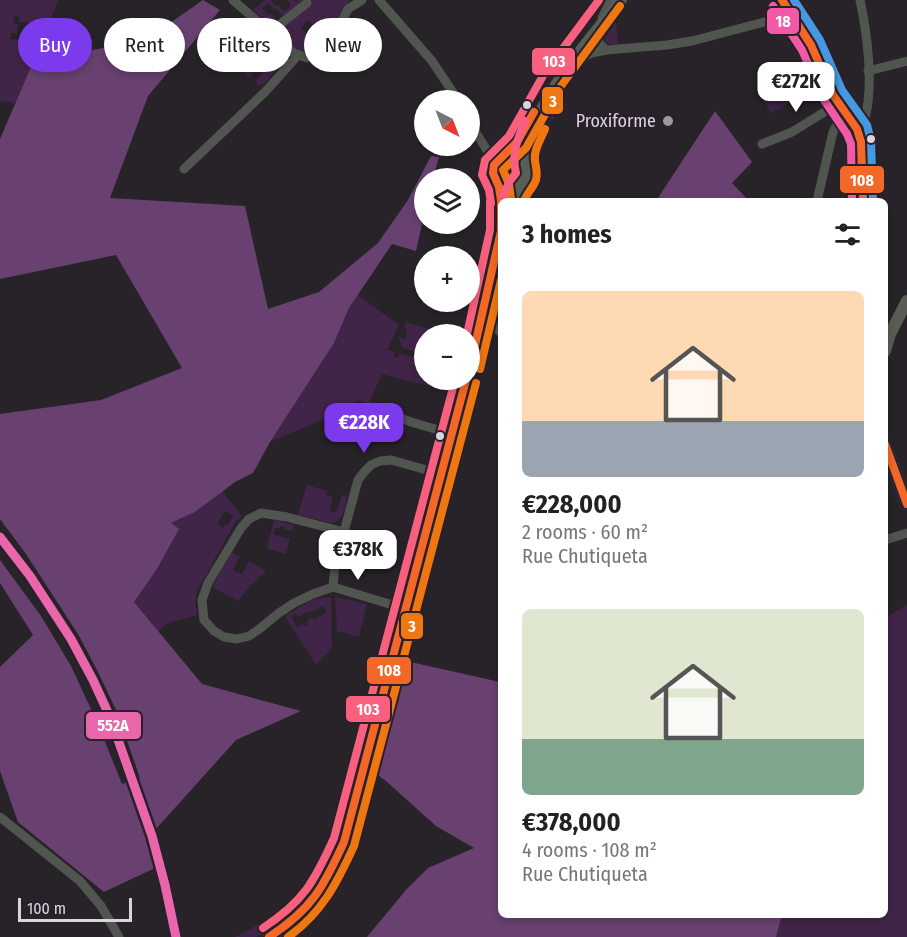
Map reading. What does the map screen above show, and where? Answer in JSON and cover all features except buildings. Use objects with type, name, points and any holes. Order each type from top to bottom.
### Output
[{"type":"main road","points":[[514,198],[526,176],[524,163],[526,146],[539,116],[574,61],[588,50],[617,0]]},
{"type":"main road","points":[[500,198],[492,173],[493,169],[500,158],[517,142],[552,80],[617,0]]},
{"type":"main road","points":[[500,158],[515,156],[524,163]]},
{"type":"main road","points":[[497,185],[507,189],[518,187]]},
{"type":"main road","points":[[480,325],[498,244]]},
{"type":"main road","points":[[888,341],[907,301]]},
{"type":"main road","points":[[888,316],[899,315]]},
{"type":"main road","points":[[269,937],[304,910],[316,895],[330,874],[344,842],[463,390]]},
{"type":"main road","points":[[888,452],[907,504]]},
{"type":"street","points":[[233,0],[254,18]]},
{"type":"street","points":[[292,51],[308,58],[322,49],[336,33],[348,9],[362,0]]},
{"type":"street","points":[[379,0],[432,61],[451,90]]},
{"type":"street","points":[[606,50],[599,43],[598,37],[619,9],[617,0]]},
{"type":"street","points":[[782,0],[811,45],[833,95],[857,129],[861,142],[863,198]]},
{"type":"street","points":[[857,129],[865,120],[869,84],[866,29],[860,0]]},
{"type":"street","points":[[288,18],[307,3]]},
{"type":"street","points":[[588,50],[692,42],[772,20],[790,12]]},
{"type":"street","points":[[184,169],[265,92],[298,55]]},
{"type":"street","points":[[868,71],[907,61]]},
{"type":"street","points":[[762,144],[842,107]]},
{"type":"street","points":[[818,198],[833,132],[842,107]]},
{"type":"street","points":[[480,139],[488,152],[500,158]]},
{"type":"street","points":[[482,317],[498,330]]},
{"type":"street","points":[[360,409],[370,407],[452,434]]},
{"type":"street","points":[[333,587],[335,565],[358,480],[371,465],[391,460],[441,474]]},
{"type":"street","points":[[344,532],[287,517],[261,513],[249,519],[241,528],[208,583],[202,600],[204,620],[214,631],[224,637],[237,639],[249,636],[294,603],[333,587],[406,609]]},
{"type":"street","points":[[888,539],[907,533]]},
{"type":"street","points":[[1,819],[80,881],[120,937]]},
{"type":"shaded area","points":[[0,0],[58,0],[51,18],[14,16],[13,23],[18,24],[17,33],[11,33],[10,39],[18,40],[18,72],[29,72],[15,103],[0,101]]},
{"type":"shaded area","points":[[203,0],[220,10],[213,18],[197,18],[197,37],[185,52],[185,18],[177,18]]},
{"type":"shaded area","points":[[265,0],[271,0],[275,6],[278,5],[284,11],[291,6],[287,0],[296,2],[303,0],[283,16],[269,3],[262,8],[268,15],[271,13],[275,18],[263,18],[253,10]]},
{"type":"shaded area","points":[[311,0],[350,0],[338,18],[304,18],[301,29],[304,31],[304,51],[299,50],[292,45],[292,20],[312,4]]},
{"type":"shaded area","points":[[616,22],[618,44],[608,44],[605,37]]},
{"type":"shaded area","points":[[104,48],[104,72],[168,72],[148,96],[110,198],[245,206],[268,309],[319,292],[378,243],[414,189],[414,234],[420,234],[414,250],[392,244],[349,308],[334,343],[270,442],[253,473],[235,482],[195,512],[171,523],[179,529],[157,569],[134,602],[202,684],[301,711],[236,740],[147,839],[155,868],[104,892],[18,822],[0,771],[0,667],[33,635],[0,583],[0,560],[41,616],[71,666],[122,784],[140,778],[117,712],[78,634],[26,554],[0,519],[0,414],[101,400],[182,368],[116,255],[0,279],[0,139],[29,72],[92,72],[92,50]]},
{"type":"shaded area","points":[[585,62],[574,75],[558,102],[556,101],[553,119],[550,119],[543,129],[545,131],[538,147],[543,152],[531,145],[543,118],[570,73]]},
{"type":"shaded area","points":[[813,64],[822,85],[771,113],[760,93]],"holes":[[[809,73],[814,83],[797,92],[792,83]]]},
{"type":"shaded area","points":[[243,72],[253,74],[250,78]]},
{"type":"shaded area","points":[[263,72],[275,72],[264,84],[259,85],[255,82]]},
{"type":"shaded area","points":[[715,111],[752,162],[732,183],[746,198],[658,198]]},
{"type":"shaded area","points":[[431,156],[439,157],[436,168],[425,168]]},
{"type":"shaded area","points":[[491,190],[496,202],[494,227],[480,288],[480,254]]},
{"type":"shaded area","points":[[358,295],[399,325],[387,350],[395,352],[394,357],[398,358],[399,353],[414,357],[414,382],[382,374],[368,404],[358,400],[350,408],[270,442],[334,343],[349,308]]},
{"type":"shaded area","points":[[406,322],[414,324],[414,351],[402,348],[399,337],[405,339],[407,329],[404,328]]},
{"type":"shaded area","points":[[307,485],[327,491],[326,495],[333,497],[329,511],[336,513],[342,495],[347,496],[343,513],[336,522],[298,515]]},
{"type":"shaded area","points":[[222,491],[242,516],[236,521],[197,591],[195,603],[197,615],[168,623],[158,631],[134,602],[157,569],[179,529],[170,524],[195,512]],"holes":[[[225,511],[233,516],[228,525],[225,524],[223,528],[217,524]]]},
{"type":"shaded area","points":[[274,520],[294,525],[292,531],[281,526],[275,528],[273,534],[290,539],[286,554],[267,548]]},
{"type":"shaded area","points":[[232,552],[240,557],[233,570],[242,574],[249,561],[266,571],[238,601],[212,587]]},
{"type":"shaded area","points":[[331,597],[332,648],[316,665],[285,616],[312,600]],"holes":[[[324,606],[326,613],[314,619],[312,617],[305,626],[303,624],[297,627],[291,617],[296,614],[298,617]]]},
{"type":"shaded area","points":[[335,597],[367,604],[359,637],[337,631]]},
{"type":"shaded area","points":[[907,605],[907,937],[776,937],[781,918],[888,918],[888,616]]},
{"type":"shaded area","points":[[406,661],[498,682],[498,918],[781,918],[776,937],[367,937],[406,890],[428,868],[474,848],[436,826],[375,773]]},
{"type":"shaded area","points":[[363,746],[336,848],[318,882],[299,906],[266,931],[256,937],[235,937],[276,914],[314,882],[322,869],[325,855],[340,820]]},
{"type":"transit line","name":"103","points":[[491,203],[489,190],[482,175],[485,160],[509,136],[544,74],[599,0]]},
{"type":"transit line","name":"108","points":[[782,0],[811,45],[833,95],[857,129],[861,142],[863,198]]},
{"type":"transit line","points":[[794,0],[820,40],[842,90],[867,125],[871,141],[873,198]]},
{"type":"transit line","name":"3","points":[[511,198],[509,184],[503,170],[526,148],[561,86],[620,6]]},
{"type":"transit line","name":"18","points":[[773,6],[802,50],[824,100],[847,134],[851,144],[852,198]]},
{"type":"transit line","name":"108","points":[[501,198],[493,173],[494,165],[517,142],[534,112]]},
{"type":"transit line","name":"103","points":[[503,197],[509,182],[516,173],[515,153],[525,121]]},
{"type":"transit line","name":"3","points":[[526,198],[536,180],[535,153],[545,129]]},
{"type":"transit line","name":"103","points":[[469,324],[490,230],[490,202]]},
{"type":"transit line","name":"108","points":[[480,324],[498,244]]},
{"type":"transit line","name":"3","points":[[480,369],[498,293]]},
{"type":"transit line","name":"103","points":[[263,928],[289,909],[314,879],[334,838],[452,390]]},
{"type":"transit line","name":"108","points":[[269,937],[296,917],[315,896],[344,842],[463,390]]},
{"type":"transit line","name":"3","points":[[288,937],[310,918],[327,896],[354,846],[474,390]]},
{"type":"transit line","name":"108","points":[[888,452],[907,504]]},
{"type":"transit line","name":"552A","points":[[0,537],[30,576],[71,639],[110,717],[152,836],[176,937]]},
{"type":"place","name":"Proxiforme","points":[[668,121]]}]
